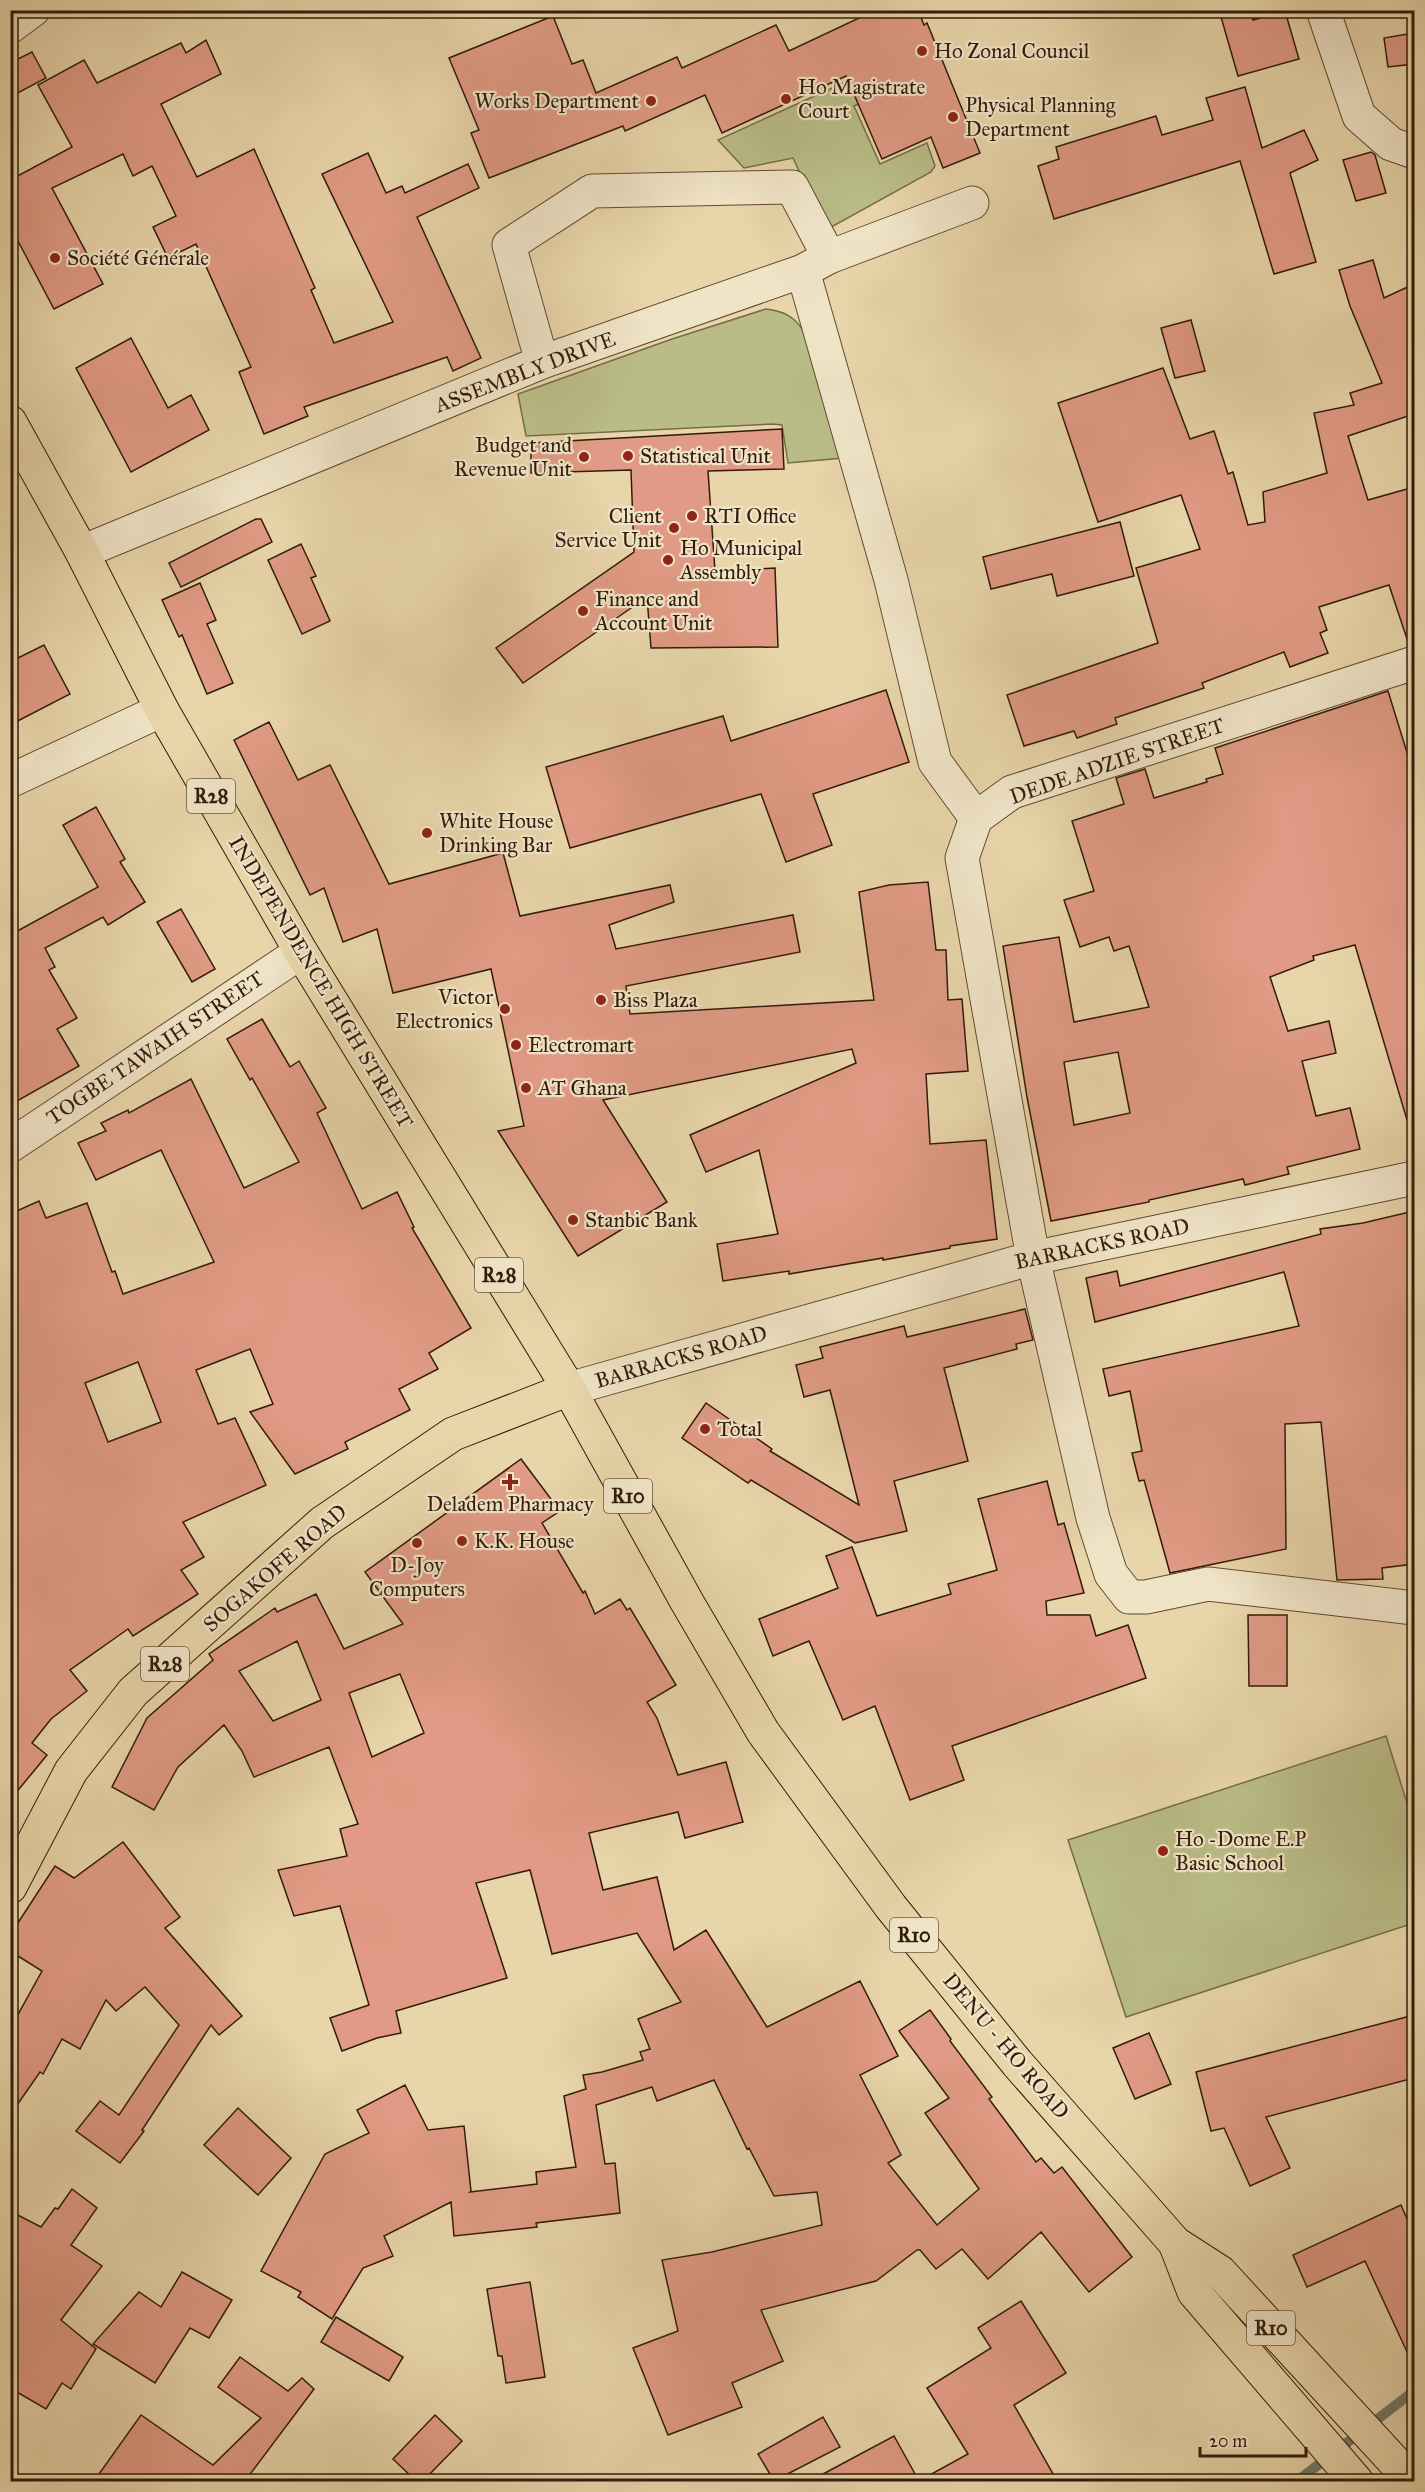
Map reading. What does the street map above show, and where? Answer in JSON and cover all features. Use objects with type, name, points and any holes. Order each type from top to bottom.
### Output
[{"type":"main road","name":"INDEPENDENCE HIGH STREET","points":[[10,422],[82,552],[162,710],[301,952],[569,1389]]},
{"type":"main road","name":"DENU - HO ROAD","points":[[569,1389],[687,1602],[764,1732],[891,1907],[1017,2063],[1175,2243],[1220,2272],[1413,2481]]},
{"type":"main road","name":"SOGAKOFE ROAD","points":[[10,1887],[71,1771],[133,1692],[322,1522],[453,1434],[569,1389]]},
{"type":"main road","name":"DENU - HO ROAD","points":[[1175,2243],[1194,2292],[1340,2464]]},
{"type":"street","points":[[10,27],[33,10]]},
{"type":"street","points":[[1323,10],[1359,116],[1391,144],[1414,152]]},
{"type":"street","points":[[542,362],[509,245],[592,191],[792,187],[816,264],[935,762],[976,818],[962,858],[1033,1258],[1093,1518],[1111,1574],[1129,1597],[1146,1597],[1208,1584],[1414,1608]]},
{"type":"street","name":"ASSEMBLY DRIVE","points":[[82,552],[542,362],[816,264],[972,203]]},
{"type":"street","name":"DEDE ADZIE STREET","points":[[976,818],[1012,792],[1414,663]]},
{"type":"street","points":[[10,781],[162,710]]},
{"type":"street","name":"TOGBE TAWAIH STREET","points":[[10,1146],[301,952]]},
{"type":"street","name":"BARRACKS ROAD","points":[[569,1389],[1033,1258],[1414,1178]]},
{"type":"green space","points":[[865,73],[901,85],[854,106],[880,164],[927,143],[935,166],[931,172],[826,230],[793,158],[744,168],[718,140]]},
{"type":"green space","points":[[766,309],[788,316],[797,322],[804,332],[843,458],[788,463],[782,425],[772,424],[526,436],[518,394],[672,339]]},
{"type":"green space","points":[[1386,1736],[1414,1825],[1414,1923],[1126,2017],[1068,1840]]},
{"type":"building","points":[[876,10],[918,10],[924,25],[927,23],[980,153],[943,168],[931,137],[882,159],[846,76],[722,133],[705,95],[625,131],[623,126],[489,178],[471,133],[479,130],[449,58],[553,16],[572,64],[583,60],[596,93],[677,57],[682,68],[776,25],[789,51]]},
{"type":"building","points":[[1219,10],[1251,10],[1253,20],[1285,11],[1299,59],[1238,76]]},
{"type":"building","points":[[1414,33],[1414,64],[1388,67],[1384,38]]},
{"type":"building","points":[[206,40],[221,74],[161,104],[197,177],[254,149],[315,288],[311,290],[334,343],[393,322],[322,174],[368,153],[386,193],[402,186],[405,193],[468,164],[479,188],[417,217],[481,358],[453,371],[447,357],[304,407],[308,416],[264,434],[239,372],[251,367],[196,244],[168,258],[153,227],[176,216],[152,166],[133,176],[123,154],[52,188],[103,284],[54,309],[10,226],[10,180],[72,147],[38,85],[84,60],[97,83],[181,43],[186,53]]},
{"type":"building","points":[[32,52],[46,78],[10,97],[10,63]]},
{"type":"building","points":[[1245,87],[1262,148],[1304,130],[1318,160],[1290,173],[1316,262],[1274,274],[1240,161],[1054,219],[1038,166],[1059,159],[1056,147],[1156,116],[1162,135],[1213,120],[1206,98]]},
{"type":"building","points":[[1371,152],[1375,155],[1386,193],[1356,201],[1343,160]]},
{"type":"building","points":[[1373,260],[1384,298],[1414,284],[1414,414],[1348,436],[1368,500],[1414,487],[1414,644],[1409,645],[1389,585],[1319,607],[1327,630],[1320,633],[1328,653],[1290,667],[1284,652],[1202,683],[1204,688],[1115,718],[1117,724],[1077,738],[1074,731],[1024,746],[1007,695],[1158,643],[1136,568],[1200,549],[1181,495],[1098,522],[1058,403],[1163,368],[1190,439],[1214,431],[1228,474],[1233,472],[1248,525],[1265,522],[1263,492],[1327,473],[1314,413],[1354,405],[1350,393],[1382,383],[1350,306],[1339,270]]},
{"type":"building","points":[[1191,320],[1205,371],[1175,378],[1161,328]]},
{"type":"building","points":[[131,338],[168,408],[191,395],[209,430],[131,472],[76,368]]},
{"type":"building","name":"Ho Municipal Assembly","points":[[782,429],[784,469],[708,471],[715,571],[775,568],[778,647],[651,648],[647,597],[523,683],[496,648],[634,552],[631,470],[531,473],[531,443]]},
{"type":"building","points":[[256,519],[261,519],[272,542],[181,587],[169,563]]},
{"type":"building","points":[[1120,522],[1134,576],[1057,596],[1052,574],[991,589],[983,557]]},
{"type":"building","points":[[301,544],[316,576],[311,578],[330,621],[302,634],[268,560]]},
{"type":"building","points":[[200,583],[216,620],[207,624],[233,683],[207,694],[182,635],[179,637],[162,600]]},
{"type":"building","points":[[44,645],[70,694],[10,725],[10,662]]},
{"type":"building","points":[[886,690],[909,762],[813,794],[832,845],[786,862],[761,794],[570,848],[546,767],[723,716],[731,741]]},
{"type":"building","points":[[1388,691],[1409,759],[1414,758],[1414,1119],[1407,1120],[1355,945],[1313,956],[1314,960],[1270,977],[1288,1031],[1329,1021],[1336,1053],[1302,1061],[1316,1116],[1350,1108],[1360,1149],[1287,1167],[1289,1174],[1245,1185],[1243,1179],[1149,1200],[1149,1202],[1051,1221],[1027,1097],[1003,946],[1059,937],[1074,1022],[1149,1007],[1129,946],[1114,951],[1109,937],[1080,947],[1064,900],[1094,891],[1072,821],[1124,804],[1116,778],[1145,769],[1154,798],[1207,782],[1206,779],[1223,774],[1215,748]],"holes":[[[1118,1052],[1130,1113],[1074,1125],[1064,1062]]]},
{"type":"building","points":[[269,722],[298,780],[330,765],[389,884],[503,853],[520,916],[670,885],[674,902],[609,925],[616,949],[793,915],[800,952],[626,986],[630,1014],[874,1000],[859,892],[889,885],[928,882],[936,950],[946,950],[948,1000],[962,999],[968,1071],[926,1074],[930,1144],[986,1140],[997,1239],[883,1260],[883,1258],[789,1274],[789,1271],[723,1281],[717,1244],[778,1234],[759,1150],[706,1172],[690,1135],[856,1063],[852,1049],[603,1100],[667,1202],[578,1256],[498,1131],[524,1126],[491,969],[393,993],[377,929],[343,942],[324,888],[310,895],[234,740]]},
{"type":"building","points":[[96,807],[125,859],[120,862],[145,902],[108,925],[103,917],[45,948],[55,967],[49,970],[77,1018],[57,1029],[79,1066],[10,1105],[10,935],[98,887],[63,825]]},
{"type":"building","points":[[181,909],[215,969],[192,982],[157,922]]},
{"type":"building","points":[[262,1019],[290,1067],[299,1061],[326,1108],[317,1113],[362,1209],[397,1192],[414,1227],[412,1228],[471,1328],[429,1353],[438,1369],[399,1389],[410,1410],[345,1442],[348,1449],[295,1474],[250,1412],[273,1404],[250,1349],[196,1370],[218,1424],[235,1418],[266,1485],[183,1522],[204,1557],[181,1570],[198,1594],[133,1636],[128,1629],[70,1670],[87,1691],[51,1719],[32,1743],[47,1755],[10,1800],[10,1214],[39,1201],[46,1218],[87,1203],[112,1272],[115,1271],[123,1294],[214,1262],[161,1150],[96,1180],[78,1143],[106,1131],[101,1123],[128,1110],[129,1113],[191,1079],[244,1188],[299,1162],[252,1078],[250,1080],[227,1039]],"holes":[[[138,1362],[161,1422],[108,1442],[85,1383]]]},
{"type":"building","points":[[1414,1211],[1414,1564],[1382,1568],[1383,1579],[1337,1580],[1321,1422],[1285,1424],[1286,1549],[1170,1573],[1144,1480],[1139,1481],[1132,1453],[1142,1451],[1130,1391],[1109,1396],[1103,1369],[1299,1326],[1284,1272],[1095,1322],[1086,1278],[1117,1271],[1120,1286],[1321,1234],[1320,1229],[1363,1223]]},
{"type":"building","points":[[1025,1309],[1033,1340],[1016,1344],[1017,1349],[944,1368],[968,1461],[894,1481],[907,1531],[855,1543],[751,1480],[748,1483],[682,1438],[706,1403],[772,1449],[770,1451],[859,1505],[830,1390],[804,1397],[796,1365],[823,1358],[820,1347],[904,1326],[907,1337]]},
{"type":"building","points":[[521,1459],[560,1511],[542,1523],[583,1593],[585,1591],[595,1614],[620,1599],[627,1610],[630,1608],[676,1685],[647,1702],[657,1718],[678,1775],[726,1762],[743,1822],[685,1838],[678,1812],[589,1833],[603,1890],[657,1877],[674,1950],[706,1930],[767,2027],[860,1981],[898,2056],[860,2075],[901,2155],[888,2163],[937,2225],[979,2189],[925,2113],[949,2098],[899,2031],[930,2010],[992,2097],[989,2099],[1036,2162],[1041,2158],[1054,2173],[1062,2167],[1132,2257],[1089,2292],[1041,2232],[988,2279],[962,2249],[936,2269],[920,2250],[917,2250],[876,2281],[761,2310],[783,2361],[732,2383],[742,2407],[668,2435],[633,2348],[678,2331],[662,2260],[712,2252],[822,2225],[817,2192],[774,2196],[749,2148],[747,2149],[714,2080],[657,2101],[652,2087],[596,2105],[605,2164],[615,2163],[620,2213],[536,2223],[537,2227],[454,2236],[451,2202],[384,2236],[393,2256],[363,2268],[332,2319],[298,2297],[301,2292],[261,2271],[325,2154],[369,2133],[357,2110],[405,2085],[428,2130],[464,2126],[470,2192],[537,2184],[536,2172],[576,2167],[564,2096],[586,2089],[583,2075],[643,2060],[640,2052],[650,2049],[638,2019],[681,2002],[637,1933],[552,1954],[530,1870],[476,1883],[507,1978],[396,2011],[401,2033],[377,2038],[342,2051],[330,2018],[369,2005],[340,1906],[294,1916],[278,1870],[347,1856],[340,1829],[358,1824],[329,1747],[254,1777],[242,1751],[224,1725],[178,1767],[154,1810],[112,1787],[147,1718],[213,1660],[209,1654],[275,1608],[277,1612],[316,1594],[344,1649],[403,1624],[365,1572]],"holes":[[[297,1641],[321,1700],[273,1721],[239,1671]],[[400,1674],[424,1733],[372,1757],[349,1693]]]},
{"type":"building","points":[[1047,1481],[1058,1525],[1064,1523],[1084,1593],[1046,1601],[1047,1615],[1090,1615],[1096,1636],[1128,1625],[1146,1678],[952,1746],[964,1780],[910,1800],[875,1706],[843,1720],[809,1641],[773,1656],[759,1619],[838,1588],[826,1556],[852,1547],[877,1616],[951,1594],[948,1584],[997,1570],[978,1499]]},
{"type":"building","points":[[1248,1615],[1287,1615],[1287,1686],[1249,1686]]},
{"type":"building","points":[[123,1842],[180,1917],[165,1928],[242,2016],[219,2035],[211,2025],[142,2130],[144,2131],[120,2163],[76,2131],[100,2101],[119,2115],[179,2025],[145,1987],[116,2011],[106,2000],[80,2049],[62,2039],[43,2074],[40,2072],[10,2115],[10,2029],[42,1971],[10,1951],[10,1935],[55,1866],[74,1878]]},
{"type":"building","points":[[1414,2015],[1414,2078],[1266,2117],[1290,2168],[1250,2186],[1224,2128],[1211,2131],[1196,2072]]},
{"type":"building","points":[[1149,2033],[1171,2084],[1135,2099],[1113,2048]]},
{"type":"building","points":[[238,2108],[291,2158],[258,2195],[204,2145]]},
{"type":"building","points":[[72,2189],[97,2208],[71,2245],[102,2266],[61,2320],[96,2349],[71,2389],[62,2383],[46,2409],[10,2388],[10,2211],[41,2227]]},
{"type":"building","points":[[1401,2205],[1414,2235],[1414,2367],[1365,2261],[1307,2287],[1293,2255]]},
{"type":"building","points":[[182,2272],[232,2300],[209,2338],[190,2328],[155,2383],[93,2344],[139,2292],[161,2307]]},
{"type":"building","points":[[530,2282],[545,2377],[506,2383],[502,2356],[498,2356],[487,2289]]},
{"type":"building","points":[[1021,2301],[1066,2373],[1014,2405],[1057,2481],[919,2481],[968,2454],[927,2388],[991,2348],[978,2328]]},
{"type":"building","points":[[336,2317],[403,2357],[389,2381],[321,2342]]},
{"type":"building","points":[[240,2357],[288,2391],[302,2378],[314,2389],[245,2481],[94,2481],[141,2415],[213,2465],[261,2418],[218,2387]]},
{"type":"building","points":[[435,2415],[462,2441],[423,2481],[416,2481],[393,2459]]},
{"type":"building","points":[[823,2417],[840,2447],[774,2481],[758,2454]]},
{"type":"building","points":[[894,2436],[919,2481],[810,2481]]},
{"type":"waterway","points":[[1296,2482],[1414,2391]]},
{"type":"place","name":"Ho Zonal Council","points":[[922,51]]},
{"type":"place","name":"Ho Magistrate Court","points":[[786,99]]},
{"type":"place","name":"Works Department","points":[[651,101]]},
{"type":"place","name":"Physical Planning Department","points":[[953,117]]},
{"type":"place","name":"Société Générale","points":[[55,258]]},
{"type":"place","name":"Statistical Unit","points":[[628,456]]},
{"type":"place","name":"Budget and Revenue Unit","points":[[584,457]]},
{"type":"place","name":"RTI Office","points":[[692,516]]},
{"type":"place","name":"Client Service Unit","points":[[674,528]]},
{"type":"place","name":"Ho Municipal Assembly","points":[[668,560]]},
{"type":"place","name":"Finance and Account Unit","points":[[583,611]]},
{"type":"place","name":"White House Drinking Bar","points":[[427,833]]},
{"type":"place","name":"Biss Plaza","points":[[601,1000]]},
{"type":"place","name":"Victor Electronics","points":[[505,1009]]},
{"type":"place","name":"Electromart","points":[[516,1045]]},
{"type":"place","name":"AT Ghana","points":[[526,1088]]},
{"type":"place","name":"Stanbic Bank","points":[[573,1220]]},
{"type":"place","name":"Total","points":[[705,1429]]},
{"type":"place","name":"Deladem Pharmacy","points":[[510,1482]]},
{"type":"place","name":"K.K. House","points":[[462,1541]]},
{"type":"place","name":"D-Joy Computers","points":[[417,1543]]},
{"type":"place","name":"Ho -Dome E.P Basic School","points":[[1163,1851]]}]
